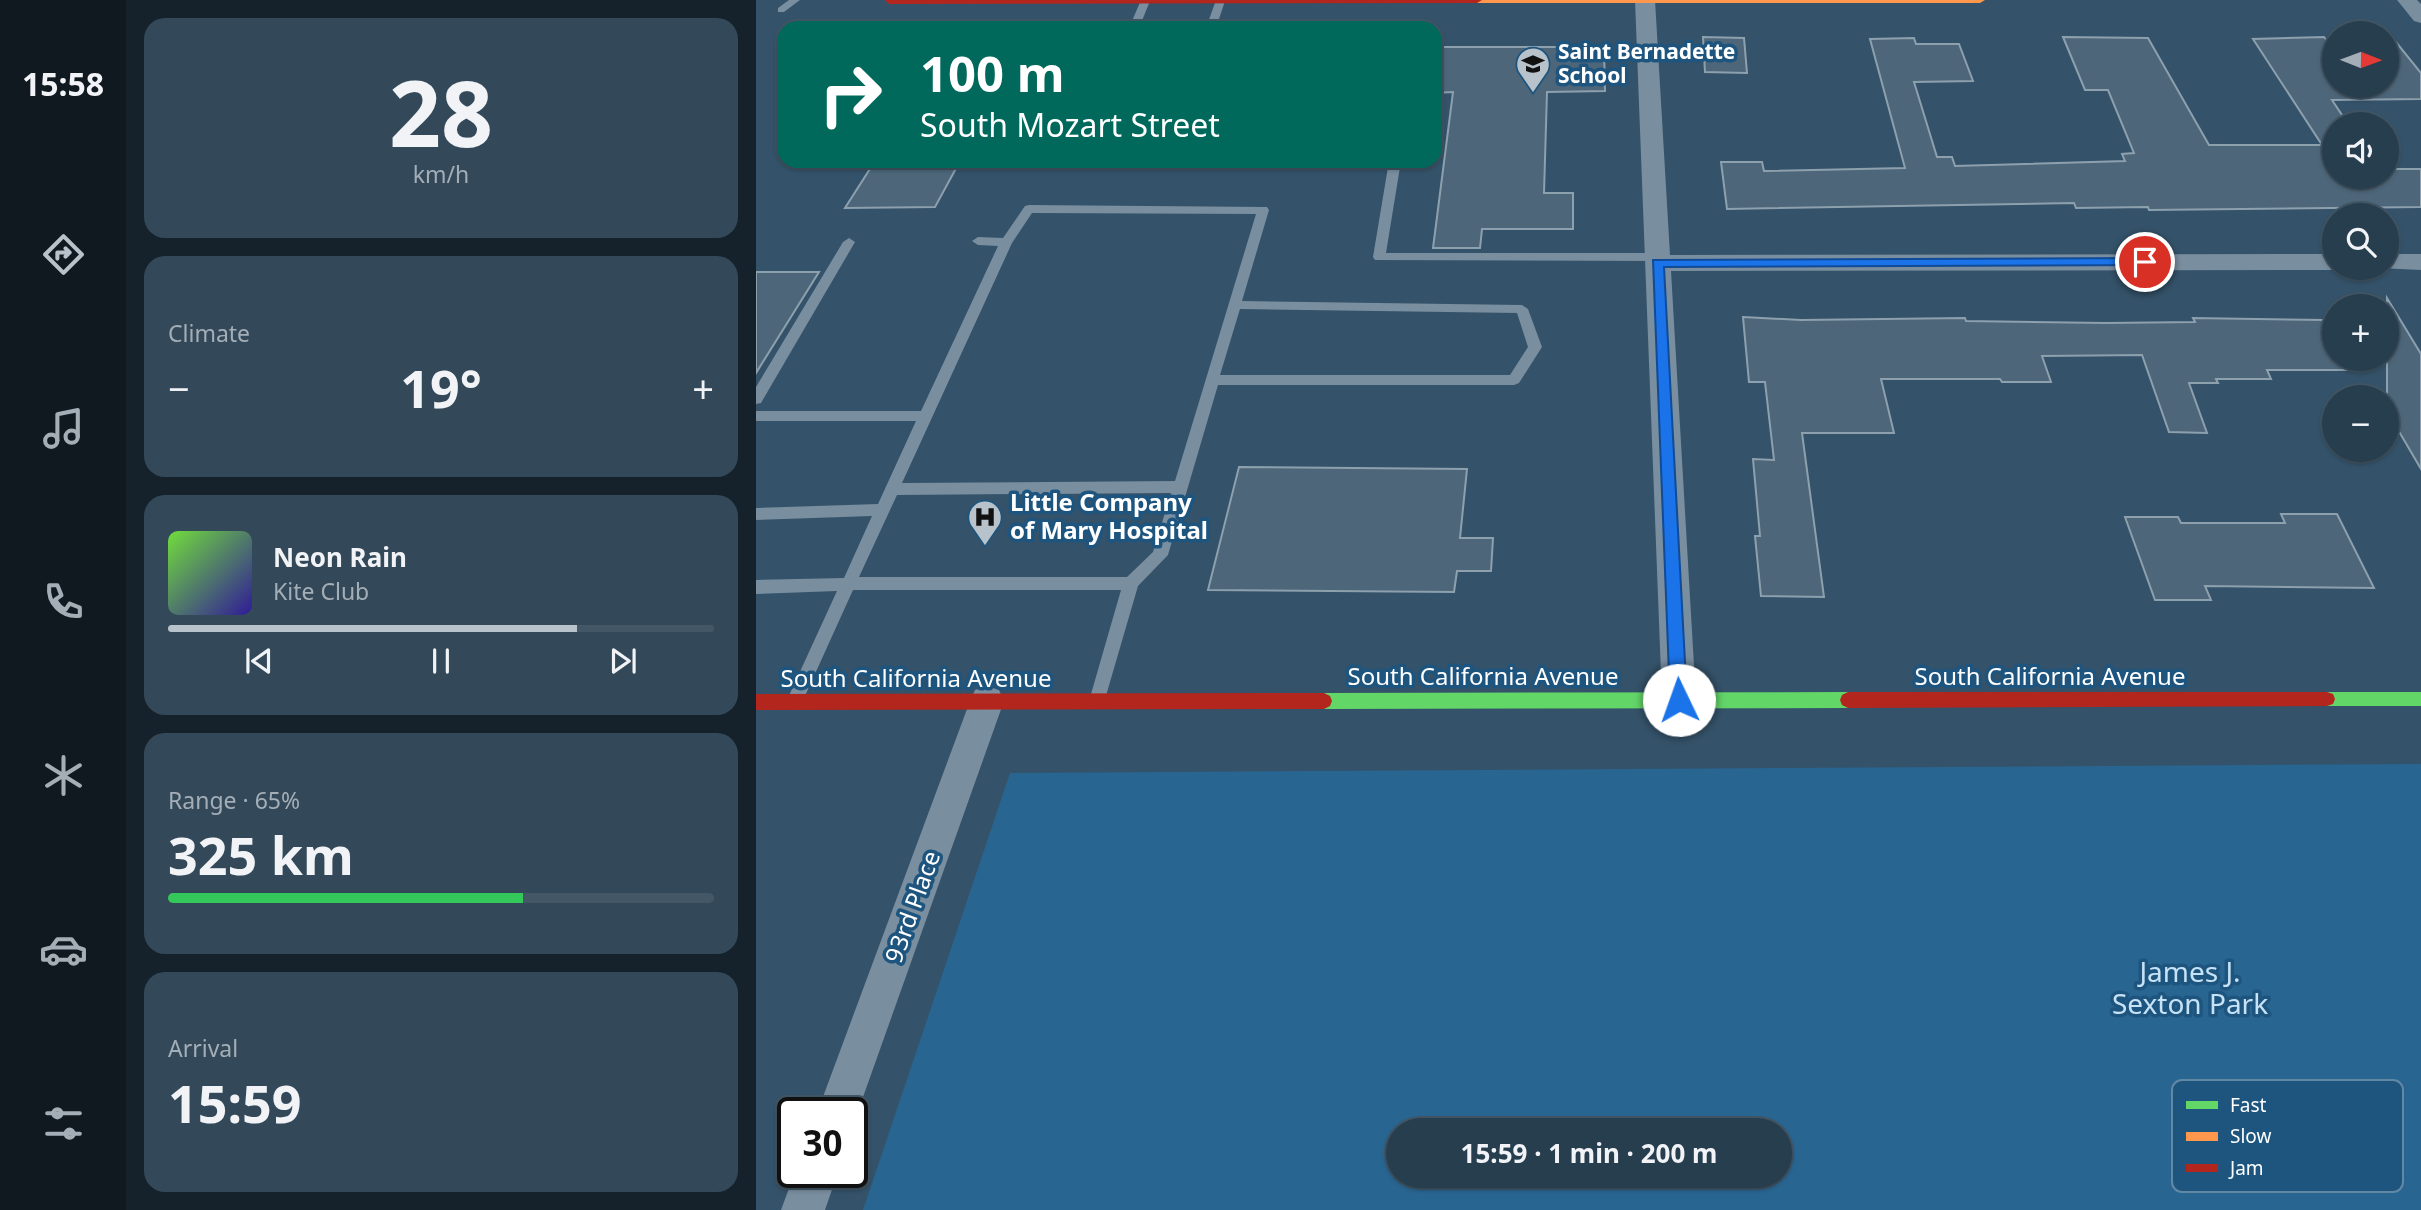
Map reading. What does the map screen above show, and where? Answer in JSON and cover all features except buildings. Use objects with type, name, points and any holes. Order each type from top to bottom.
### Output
[{"type":"street","points":[[1645,0],[1679,700]]},
{"type":"street","points":[[890,1],[1980,0]]},
{"type":"street","points":[[2407,0],[2421,17]]},
{"type":"street","points":[[1657,260],[2322,262]]},
{"type":"street","points":[[2399,262],[2421,262]]},
{"type":"street","name":"South California Avenue","points":[[756,702],[2421,699]]},
{"type":"street","name":"93rd Place","points":[[844,1097],[987,701]]},
{"type":"street","points":[[803,1210],[811,1188]]},
{"type":"lane","points":[[781,10],[795,0]]},
{"type":"lane","points":[[1137,21],[1145,1]]},
{"type":"lane","points":[[1213,21],[1220,1]]},
{"type":"lane","points":[[1394,168],[1379,257],[1657,260]]},
{"type":"lane","points":[[794,702],[1006,242],[1028,209],[1264,210],[1160,555],[1130,583],[1097,701]]},
{"type":"lane","points":[[978,241],[1006,242]]},
{"type":"lane","points":[[756,399],[849,242]]},
{"type":"lane","points":[[1213,380],[1514,380],[1535,347],[1522,309],[1235,305]]},
{"type":"lane","points":[[756,416],[925,416]]},
{"type":"lane","points":[[892,489],[1181,487]]},
{"type":"lane","points":[[756,514],[882,510]]},
{"type":"lane","points":[[756,587],[1130,583]]},
{"type":"green space","name":"James J. Sexton Park","points":[[2421,764],[2421,1210],[863,1210],[1010,773]]},
{"type":"traffic: fast","points":[[2327,699],[2421,699]]},
{"type":"traffic: fast","points":[[1324,701],[1848,700]]},
{"type":"traffic: slow","points":[[1477,0],[1980,0]]},
{"type":"traffic: jam","points":[[889,1],[1477,0]]},
{"type":"traffic: jam","points":[[1848,700],[2327,699]]},
{"type":"traffic: jam","points":[[756,702],[1324,701]]},
{"type":"place","name":"Saint Bernadette School","points":[[1533,94]]},
{"type":"place","name":"Little Company of Mary Hospital","points":[[985,547]]},
{"type":"route","points":[[1679,700],[1657,263],[2145,262]]}]
